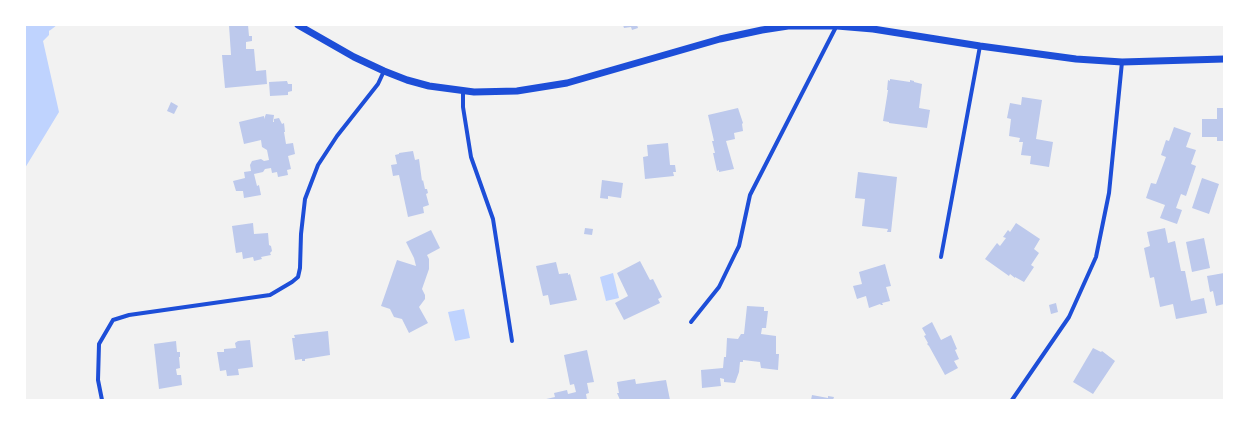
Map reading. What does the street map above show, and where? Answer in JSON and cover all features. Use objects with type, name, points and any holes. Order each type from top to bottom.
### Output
[{"type":"street","points":[[298,25],[354,56],[406,80],[429,86],[463,91],[510,91],[541,88],[591,77],[736,35],[788,26],[837,25],[873,29],[1076,59],[1122,62],[1224,59]]},
{"type":"street","points":[[691,322],[719,287],[737,250],[750,195],[837,25]]},
{"type":"street","points":[[941,257],[980,46]]},
{"type":"street","points":[[1012,400],[1069,317],[1096,257],[1109,194],[1122,62]]},
{"type":"street","points":[[102,400],[98,380],[99,344],[113,320],[129,315],[270,295],[298,277],[305,199],[318,165],[337,136],[378,84],[384,71]]},
{"type":"street","points":[[463,91],[463,107],[471,157],[493,219],[512,341]]},
{"type":"water","points":[[25,25],[49,25],[49,35],[43,41],[59,112],[25,168]]},
{"type":"water","points":[[613,273],[619,298],[606,301],[600,277]]},
{"type":"water","points":[[464,309],[470,338],[455,341],[448,312]]},
{"type":"building","points":[[229,25],[248,25],[249,36],[252,36],[252,41],[246,42],[246,49],[254,49],[256,71],[266,70],[267,84],[225,88],[222,55],[231,55]]},
{"type":"building","points":[[623,25],[637,25],[638,28],[632,30],[631,27],[624,28]]},
{"type":"building","points":[[890,79],[910,82],[910,80],[922,84],[919,108],[930,110],[927,128],[883,121],[888,90],[888,80],[890,81]]},
{"type":"building","points":[[287,81],[288,84],[292,84],[292,91],[288,92],[288,95],[270,96],[269,82]]},
{"type":"building","points":[[1022,97],[1042,100],[1036,139],[1053,142],[1049,167],[1030,164],[1031,156],[1021,155],[1023,142],[1019,142],[1020,138],[1009,136],[1011,119],[1007,118],[1010,103],[1021,105]]},
{"type":"building","points":[[171,102],[178,106],[174,114],[167,111]]},
{"type":"building","points":[[738,108],[743,123],[743,131],[734,133],[735,139],[726,141],[734,169],[719,172],[719,170],[717,171],[713,153],[715,153],[712,141],[714,141],[708,115]]},
{"type":"building","points":[[1217,108],[1224,108],[1224,141],[1217,141],[1217,137],[1202,137],[1202,119],[1217,119]]},
{"type":"building","points":[[266,114],[274,115],[273,122],[274,119],[279,118],[282,124],[284,123],[286,144],[293,143],[295,154],[288,156],[291,169],[287,170],[288,175],[278,177],[277,172],[272,173],[271,168],[254,174],[257,186],[259,185],[261,195],[244,198],[243,191],[236,191],[233,181],[245,178],[244,172],[251,171],[250,165],[252,161],[261,159],[264,161],[269,160],[267,150],[262,147],[261,140],[244,144],[239,122],[264,116],[264,119]]},
{"type":"building","points":[[1174,127],[1191,133],[1186,147],[1196,150],[1191,164],[1196,166],[1186,196],[1181,194],[1176,208],[1182,210],[1177,224],[1160,218],[1165,205],[1146,198],[1151,183],[1156,184],[1166,157],[1161,155],[1166,140],[1169,141]]},
{"type":"building","points":[[668,143],[670,165],[675,165],[676,172],[673,172],[674,176],[645,179],[643,157],[648,156],[647,145]]},
{"type":"building","points":[[413,151],[415,160],[419,159],[422,181],[423,180],[425,189],[427,189],[428,193],[426,194],[429,205],[423,207],[424,213],[408,217],[399,175],[393,176],[391,165],[397,164],[395,155]]},
{"type":"building","points":[[858,172],[897,177],[891,232],[887,232],[888,229],[862,226],[865,199],[855,198]]},
{"type":"building","points":[[1202,178],[1219,184],[1209,214],[1192,208]]},
{"type":"building","points":[[602,180],[623,183],[621,198],[608,196],[608,199],[600,198]]},
{"type":"building","points":[[253,223],[254,234],[268,233],[269,245],[271,246],[272,251],[270,253],[271,255],[261,257],[262,259],[254,261],[253,257],[243,259],[242,252],[236,253],[232,226]]},
{"type":"building","points":[[1016,223],[1040,239],[1034,249],[1039,253],[1031,265],[1034,267],[1024,282],[1010,274],[1009,276],[985,259],[997,243],[1000,246],[1006,238],[1003,237],[1008,230],[1010,232]]},
{"type":"building","points":[[585,228],[593,229],[592,235],[584,234]]},
{"type":"building","points":[[1165,228],[1168,243],[1175,241],[1181,271],[1185,271],[1191,301],[1204,298],[1207,313],[1176,319],[1173,304],[1160,307],[1154,277],[1150,278],[1144,248],[1150,246],[1147,232]]},
{"type":"building","points":[[431,230],[440,248],[427,255],[429,259],[429,269],[422,289],[425,299],[419,307],[428,323],[409,333],[402,319],[394,317],[390,309],[381,306],[397,260],[416,266],[414,258],[406,242]]},
{"type":"building","points":[[1204,238],[1210,268],[1192,272],[1186,242]]},
{"type":"building","points":[[640,261],[650,280],[653,279],[662,297],[658,299],[660,303],[624,320],[615,303],[628,296],[617,273]]},
{"type":"building","points":[[556,262],[559,274],[570,274],[577,300],[550,305],[548,295],[543,296],[536,266]]},
{"type":"building","points":[[885,264],[891,286],[886,287],[890,301],[882,303],[883,305],[880,304],[869,308],[866,296],[857,299],[853,286],[862,284],[859,272]]},
{"type":"building","points":[[1224,273],[1224,304],[1216,306],[1213,291],[1210,292],[1207,276]]},
{"type":"building","points":[[1056,303],[1058,312],[1051,314],[1049,305]]},
{"type":"building","points":[[747,306],[764,307],[764,311],[768,311],[766,328],[762,328],[761,334],[776,336],[776,354],[779,354],[778,370],[761,368],[760,362],[743,360],[743,362],[740,362],[739,372],[735,383],[724,382],[724,379],[720,378],[721,386],[702,388],[701,370],[723,368],[724,357],[726,357],[727,338],[738,339],[741,334],[744,334]]},
{"type":"building","points":[[932,322],[941,340],[951,335],[957,349],[955,350],[959,359],[954,361],[958,368],[945,375],[927,344],[928,343],[924,336],[926,335],[922,328]]},
{"type":"building","points":[[328,331],[330,355],[305,359],[305,361],[302,361],[302,359],[295,360],[292,338],[295,338],[294,335]]},
{"type":"building","points":[[250,340],[253,367],[238,369],[239,375],[227,376],[226,370],[220,371],[217,352],[224,352],[224,349],[236,348],[235,343],[238,341]]},
{"type":"building","points":[[176,341],[177,352],[180,352],[180,368],[176,369],[177,375],[181,375],[182,385],[159,389],[154,344]]},
{"type":"building","points":[[1093,348],[1101,352],[1102,351],[1115,361],[1093,394],[1073,382]]},
{"type":"building","points":[[587,350],[594,382],[587,383],[589,393],[586,394],[587,400],[542,400],[555,397],[554,393],[567,390],[568,394],[576,392],[574,384],[570,385],[564,355]]},
{"type":"building","points":[[635,379],[636,384],[666,380],[670,400],[620,400],[617,393],[619,393],[617,382]]},
{"type":"building","points":[[812,395],[828,398],[828,396],[834,397],[833,400],[811,400]]},
{"type":"waterway","points":[[49,28],[53,25]]}]
